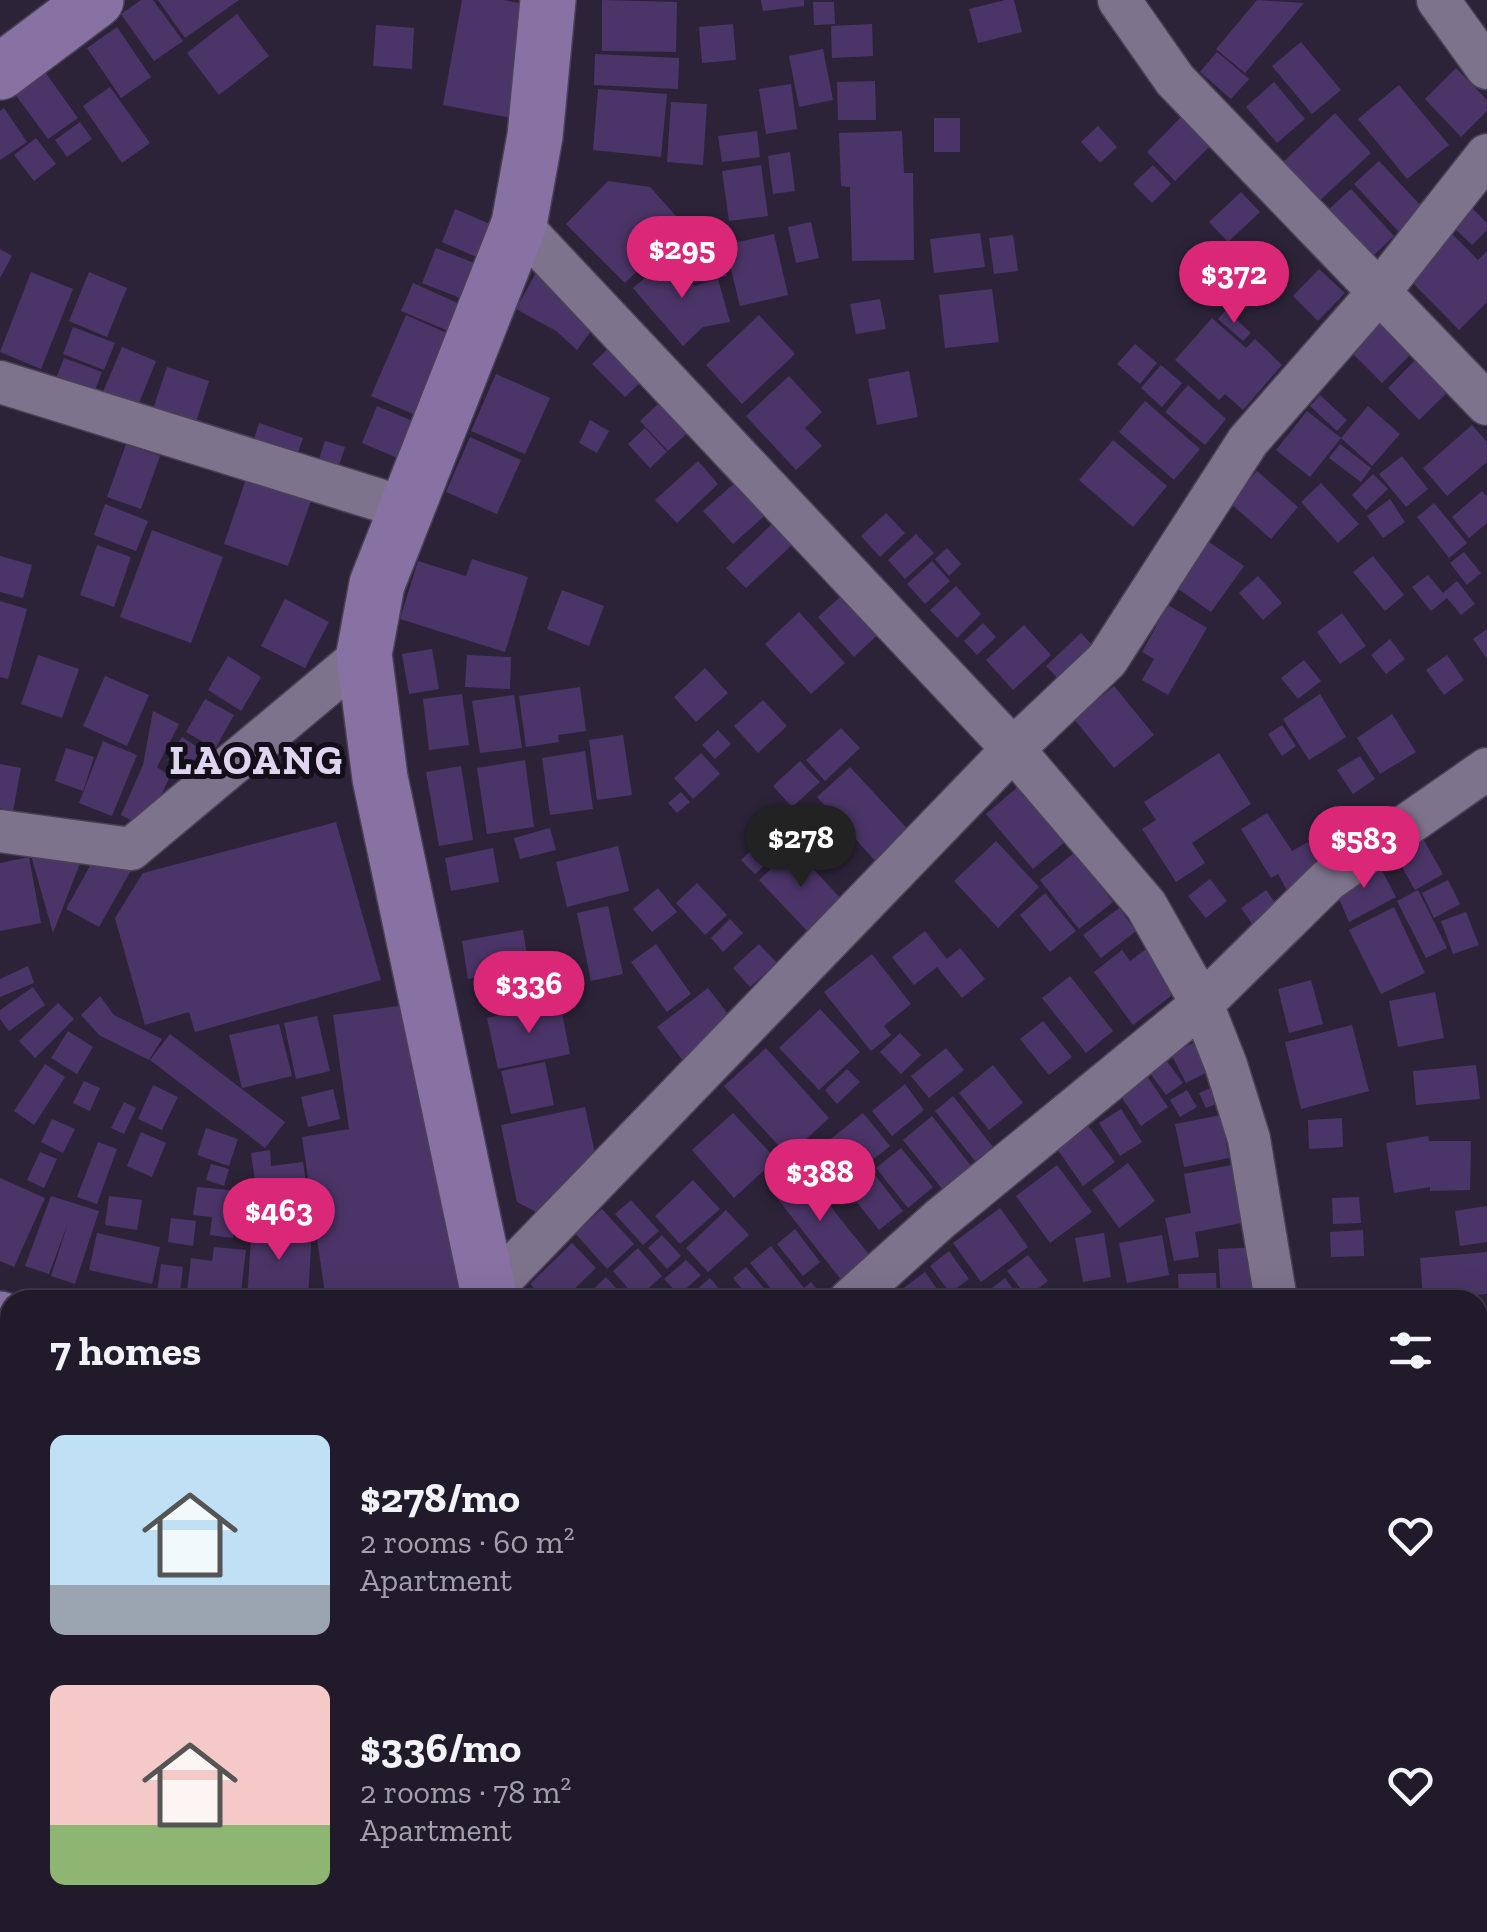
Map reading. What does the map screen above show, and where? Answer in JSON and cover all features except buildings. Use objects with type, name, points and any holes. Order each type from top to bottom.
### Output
[{"type":"street","points":[[0,72],[96,0]]},
{"type":"street","points":[[484,1290],[380,778],[364,654],[377,584],[518,224],[535,136],[548,0]]},
{"type":"street","points":[[1119,0],[1176,80],[1487,404]]},
{"type":"street","points":[[1438,0],[1487,68]]},
{"type":"street","points":[[492,1290],[1013,748],[1107,660],[1248,441],[1379,292],[1487,155]]},
{"type":"street","points":[[518,224],[1013,748],[1146,905],[1202,1004],[1226,1065],[1249,1138],[1274,1290]]},
{"type":"street","points":[[0,382],[405,508]]},
{"type":"street","points":[[0,830],[131,849],[364,654]]},
{"type":"street","points":[[861,1290],[940,1219],[1202,1004],[1328,880],[1487,769]]},
{"type":"district","name":"LAOANG","points":[[257,760]]}]
